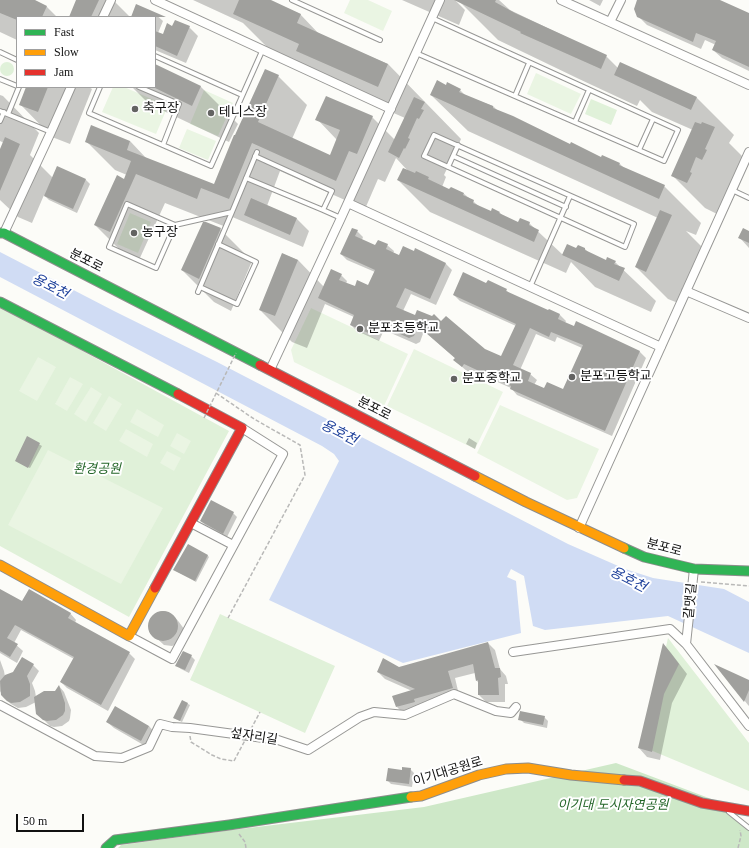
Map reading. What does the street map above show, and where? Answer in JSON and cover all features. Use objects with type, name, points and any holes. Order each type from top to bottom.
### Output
[{"type":"street","points":[[103,16],[111,0]]},
{"type":"street","points":[[155,0],[391,109]]},
{"type":"street","points":[[270,370],[440,0]]},
{"type":"street","points":[[561,0],[749,85]]},
{"type":"street","points":[[610,22],[620,0]]},
{"type":"street","points":[[2,233],[71,88]]},
{"type":"street","points":[[579,528],[749,152]]},
{"type":"street","points":[[348,203],[661,347]]},
{"type":"street","name":"분포로","points":[[2,233],[526,502],[644,558],[694,569],[749,571]]},
{"type":"street","points":[[686,291],[749,318]]},
{"type":"street","points":[[0,302],[242,428],[283,454],[172,659],[0,565]]},
{"type":"street","points":[[129,636],[242,428]]},
{"type":"street","points":[[191,523],[233,545]]},
{"type":"street","name":"갈맷길","points":[[686,644],[694,569]]},
{"type":"street","points":[[513,652],[670,629],[686,644],[749,726]]},
{"type":"street","name":"섶자리길","points":[[0,704],[95,756],[122,758],[149,747],[160,724],[172,727],[278,740],[308,750],[360,717],[374,712],[405,715],[454,694],[496,711],[511,713],[516,707]]},
{"type":"street","name":"이기대공원로","points":[[106,848],[115,840],[229,825],[421,796],[479,775],[506,769],[528,768],[570,775],[640,781],[702,803],[749,810]]},
{"type":"lane","points":[[292,0],[380,40]]},
{"type":"lane","points":[[416,52],[664,161],[678,130],[432,18]]},
{"type":"lane","points":[[100,88],[89,113],[211,166],[263,49]]},
{"type":"lane","points":[[0,52],[16,60]]},
{"type":"lane","points":[[156,56],[242,95]]},
{"type":"lane","points":[[515,96],[529,63]]},
{"type":"lane","points":[[0,79],[16,85]]},
{"type":"lane","points":[[0,121],[17,88]]},
{"type":"lane","points":[[141,88],[179,104],[163,145]]},
{"type":"lane","points":[[575,122],[589,90]]},
{"type":"lane","points":[[4,112],[51,132]]},
{"type":"lane","points":[[639,150],[653,119]]},
{"type":"lane","points":[[434,135],[634,224],[625,247],[448,167],[424,156],[434,135]]},
{"type":"lane","points":[[448,167],[458,145]]},
{"type":"lane","points":[[218,244],[256,262],[237,304],[199,289],[218,244],[232,212],[256,154],[332,191],[324,210]]},
{"type":"lane","points":[[453,156],[566,206]]},
{"type":"lane","points":[[246,178],[341,218]]},
{"type":"lane","points":[[732,190],[749,198]]},
{"type":"lane","points":[[530,287],[570,196]]},
{"type":"lane","points":[[175,225],[156,268],[109,247],[127,204],[175,225],[232,212]]},
{"type":"lane","points":[[724,807],[749,828]]},
{"type":"path","points":[[204,418],[236,353]]},
{"type":"path","points":[[693,581],[712,584],[749,586]]},
{"type":"path","points":[[190,728],[191,742],[221,759],[234,761],[260,712]]},
{"type":"path","points":[[737,818],[742,836],[738,848]]},
{"type":"path","points":[[229,825],[241,836],[245,842],[246,848]]},
{"type":"green space","points":[[350,0],[368,0],[392,11],[383,31],[344,13]]},
{"type":"green space","points":[[4,62],[10,62],[14,66],[14,72],[10,76],[4,76],[0,72],[0,66]]},
{"type":"green space","points":[[536,73],[581,94],[571,114],[527,94]]},
{"type":"green space","name":"축구장","points":[[113,88],[126,88],[168,106],[156,134],[102,112]]},
{"type":"green space","name":"테니스장","points":[[204,90],[233,103],[218,136],[190,124]]},
{"type":"green space","points":[[591,99],[617,110],[611,125],[585,114]]},
{"type":"green space","points":[[187,129],[216,141],[208,160],[179,148]]},
{"type":"green space","name":"농구장","points":[[130,213],[151,222],[138,253],[117,244]]},
{"type":"green space","name":"환경공원","points":[[0,306],[229,431],[129,617],[0,546]]},
{"type":"green space","points":[[311,308],[408,354],[384,406],[294,362],[291,350]]},
{"type":"green space","points":[[414,349],[503,392],[475,449],[387,406]]},
{"type":"green space","points":[[38,357],[56,367],[37,401],[19,391]]},
{"type":"green space","points":[[70,377],[83,384],[67,411],[55,404]]},
{"type":"green space","points":[[91,387],[102,394],[86,422],[74,414]]},
{"type":"green space","points":[[109,396],[122,404],[106,431],[93,423]]},
{"type":"green space","points":[[500,405],[599,449],[577,498],[567,500],[477,453]]},
{"type":"green space","points":[[137,409],[164,425],[158,437],[130,422]]},
{"type":"green space","points":[[126,429],[153,444],[147,457],[119,441]]},
{"type":"green space","points":[[177,433],[191,441],[184,454],[170,446]]},
{"type":"green space","points":[[48,450],[163,508],[121,584],[8,525]]},
{"type":"green space","points":[[167,451],[181,458],[174,471],[160,463]]},
{"type":"green space","points":[[220,614],[335,666],[305,733],[190,680]]},
{"type":"green space","points":[[668,638],[749,743],[749,791],[643,747]]},
{"type":"green space","name":"이기대 도시자연공원","points":[[616,763],[714,800],[749,829],[749,848],[118,848],[121,845],[240,829],[424,807]]},
{"type":"water","name":"용호천","points":[[0,252],[217,362],[568,544],[625,569],[653,578],[724,589],[749,602],[749,653],[668,616],[545,630],[533,626],[524,576],[511,569],[507,577],[516,581],[521,633],[403,663],[269,600],[339,461],[334,454],[322,446],[0,277]]},
{"type":"building","points":[[0,0],[35,0],[47,6],[42,16],[16,16],[16,20],[0,13]]},
{"type":"building","points":[[76,0],[99,0],[91,16],[69,16]]},
{"type":"building","points":[[239,0],[271,0],[301,14],[297,23],[388,64],[378,87],[296,51],[299,44],[233,14]]},
{"type":"building","points":[[454,0],[496,0],[495,2],[515,13],[607,55],[601,69],[520,33],[521,32]]},
{"type":"building","points":[[637,0],[720,0],[749,13],[749,67],[712,50],[716,41],[696,33],[693,42],[637,17],[634,9]]},
{"type":"building","points":[[136,4],[166,17],[156,16],[131,16]]},
{"type":"building","points":[[175,20],[190,26],[177,56],[156,46],[156,31],[163,34],[167,23],[172,26]]},
{"type":"building","points":[[620,62],[697,97],[691,110],[614,75]]},
{"type":"building","points":[[156,64],[201,86],[192,106],[155,88]]},
{"type":"building","points":[[265,69],[279,75],[258,122],[330,155],[340,130],[315,120],[326,96],[373,116],[357,154],[349,151],[336,181],[252,143],[229,199],[201,188],[197,199],[136,174],[110,232],[94,225],[117,175],[124,179],[131,161],[85,142],[91,125],[130,141],[127,150],[214,184],[234,135]]},
{"type":"building","points":[[437,80],[446,85],[447,82],[461,89],[459,92],[493,106],[493,108],[513,116],[570,144],[571,142],[601,157],[602,155],[620,163],[619,165],[665,185],[659,199],[430,95]]},
{"type":"building","points":[[26,88],[48,88],[38,112],[19,105]]},
{"type":"building","points":[[414,97],[425,102],[421,109],[424,110],[419,119],[417,118],[408,138],[410,139],[399,158],[388,152]]},
{"type":"building","points":[[695,122],[701,124],[702,122],[715,127],[705,149],[707,150],[702,160],[696,157],[690,172],[692,173],[687,183],[671,176]]},
{"type":"building","points":[[5,137],[20,144],[0,191],[0,149]]},
{"type":"building","points":[[57,166],[86,179],[73,209],[44,196]]},
{"type":"building","points":[[403,168],[415,173],[416,171],[429,177],[428,179],[449,189],[451,187],[464,193],[463,195],[474,200],[473,203],[491,211],[492,208],[518,222],[520,218],[530,222],[529,225],[539,230],[534,242],[397,180]]},
{"type":"building","points":[[251,198],[297,218],[290,235],[244,215]]},
{"type":"building","points":[[660,210],[672,215],[646,272],[635,267]]},
{"type":"building","points":[[203,222],[221,228],[199,279],[181,270]]},
{"type":"building","points":[[352,228],[358,230],[355,236],[375,245],[378,240],[388,244],[386,249],[399,255],[403,246],[414,251],[415,248],[446,263],[430,299],[405,288],[396,307],[415,315],[417,310],[432,316],[434,314],[441,321],[446,316],[485,349],[501,356],[516,324],[453,295],[463,272],[486,283],[488,280],[507,289],[506,291],[560,314],[558,319],[574,326],[576,321],[640,351],[605,431],[510,389],[511,386],[464,364],[462,367],[453,360],[455,358],[418,326],[414,336],[409,338],[378,324],[373,335],[350,325],[354,315],[318,298],[331,269],[342,274],[339,280],[355,286],[357,280],[368,285],[375,270],[340,254]],"holes":[[[530,328],[549,337],[551,332],[583,345],[563,389],[547,382],[544,388],[528,381],[531,373],[513,365]]]},
{"type":"building","points":[[743,228],[749,231],[749,243],[738,238]]},
{"type":"building","points":[[567,244],[576,248],[578,245],[606,260],[607,257],[616,261],[614,264],[625,268],[619,281],[562,255]]},
{"type":"building","points":[[282,253],[298,260],[275,316],[259,310]]},
{"type":"building","points":[[27,436],[40,443],[28,468],[15,461]]},
{"type":"building","points":[[211,500],[234,512],[223,534],[200,521]]},
{"type":"building","points":[[188,544],[208,555],[195,581],[173,570]]},
{"type":"building","points":[[0,589],[22,601],[29,589],[71,613],[68,618],[130,652],[101,705],[60,682],[74,657],[15,625],[7,638],[18,644],[10,657],[0,651]]},
{"type":"building","points":[[163,611],[174,615],[178,626],[174,637],[163,641],[152,637],[148,626],[152,615]]},
{"type":"building","points":[[488,642],[495,668],[500,668],[501,677],[498,678],[499,695],[478,695],[478,680],[476,681],[473,664],[448,671],[453,688],[414,699],[415,702],[396,707],[392,696],[415,689],[377,672],[383,658],[399,667]]},
{"type":"building","points":[[663,643],[679,664],[664,694],[652,752],[638,748]]},
{"type":"building","points":[[183,651],[192,655],[185,670],[175,666]]},
{"type":"building","points":[[22,657],[34,664],[27,676],[30,684],[30,696],[20,702],[11,703],[1,695],[0,681],[5,675],[13,672]]},
{"type":"building","points":[[714,664],[749,680],[749,690],[744,702]]},
{"type":"building","points":[[59,685],[65,703],[65,711],[63,715],[56,720],[43,720],[36,714],[34,697],[44,691],[55,691]]},
{"type":"building","points":[[182,700],[188,703],[180,721],[173,718]]},
{"type":"building","points":[[115,706],[149,726],[141,741],[106,722]]},
{"type":"building","points":[[520,711],[545,716],[543,725],[518,720]]},
{"type":"building","points":[[402,767],[411,768],[409,784],[386,781],[388,768],[402,770]]},
{"type":"traffic: fast","points":[[0,233],[4,233],[260,365]]},
{"type":"traffic: fast","points":[[0,302],[178,394]]},
{"type":"traffic: fast","points":[[624,548],[644,557],[694,569],[749,571]]},
{"type":"traffic: fast","points":[[106,848],[115,840],[229,825],[411,797]]},
{"type":"traffic: slow","points":[[475,476],[526,502],[624,548]]},
{"type":"traffic: slow","points":[[0,565],[129,636],[155,588]]},
{"type":"traffic: slow","points":[[411,797],[421,796],[479,775],[506,769],[528,768],[571,775],[624,780]]},
{"type":"traffic: jam","points":[[260,365],[475,476]]},
{"type":"traffic: jam","points":[[155,588],[242,428],[178,394]]},
{"type":"traffic: jam","points":[[624,780],[640,781],[702,803],[749,811]]},
{"type":"place","name":"축구장","points":[[135,109]]},
{"type":"place","name":"테니스장","points":[[211,113]]},
{"type":"place","name":"농구장","points":[[134,233]]},
{"type":"place","name":"분포초등학교","points":[[360,329]]},
{"type":"place","name":"분포고등학교","points":[[572,377]]},
{"type":"place","name":"분포중학교","points":[[454,379]]}]
